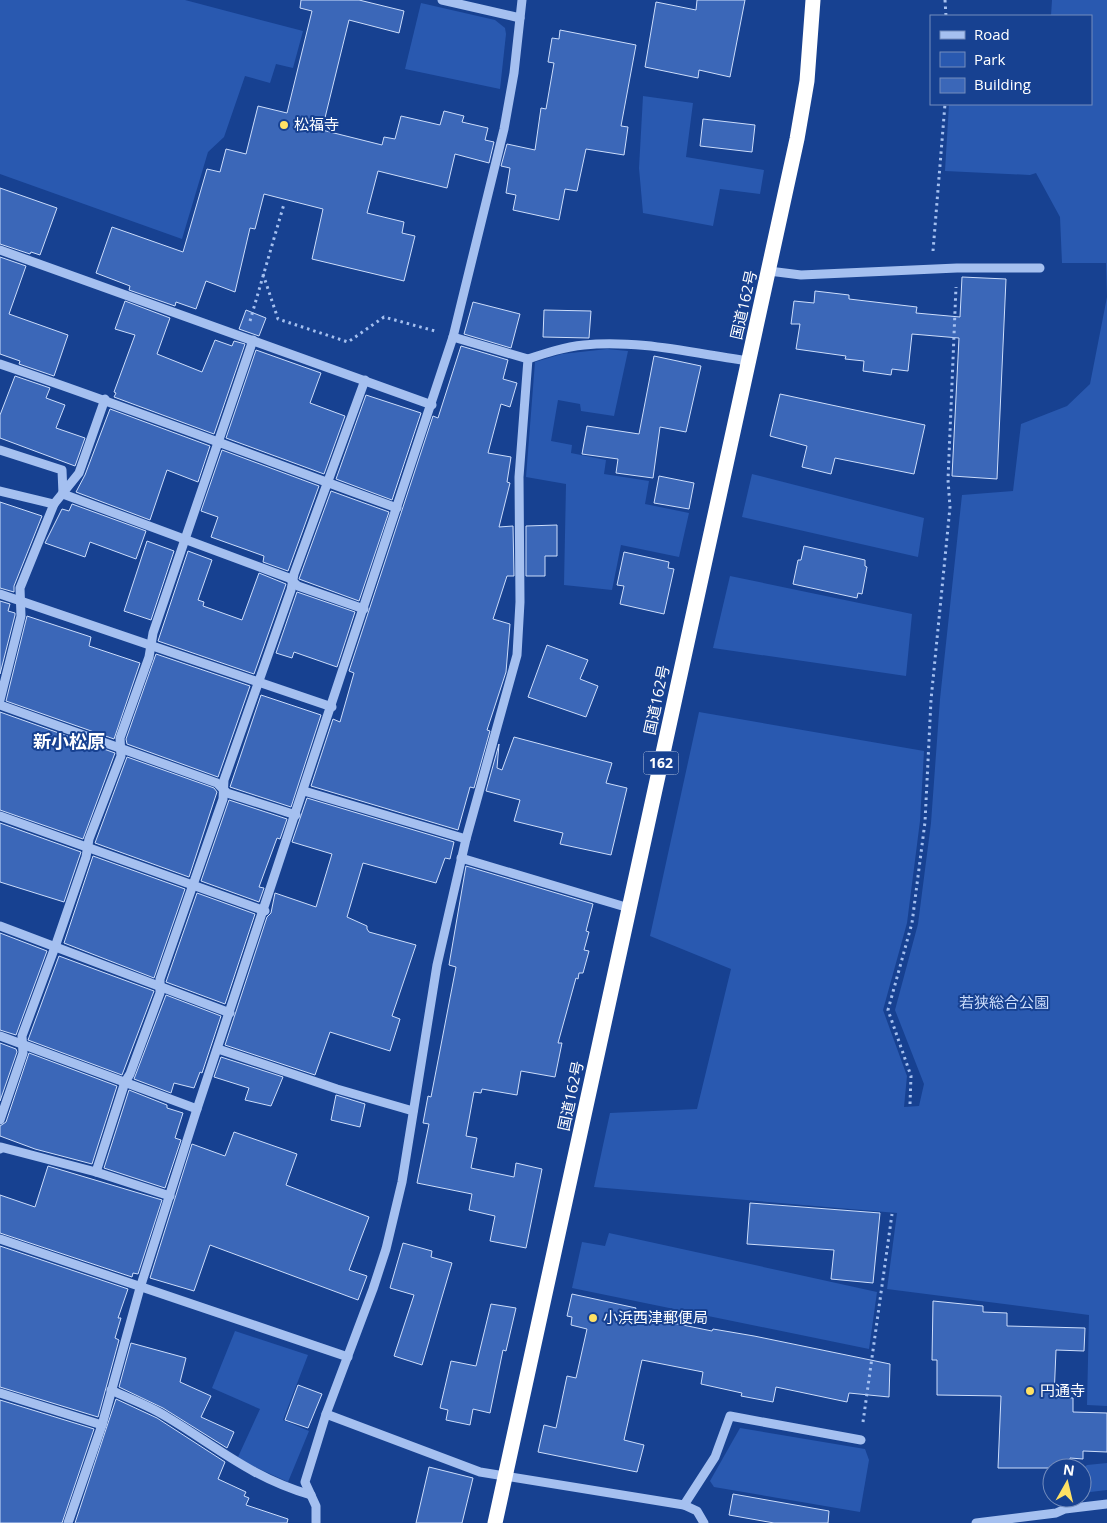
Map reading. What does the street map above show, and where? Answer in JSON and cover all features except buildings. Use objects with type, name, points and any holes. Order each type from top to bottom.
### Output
[{"type":"highway","name":"国道162号","points":[[495,1523],[769,271],[805,90],[814,0]]},
{"type":"street","points":[[442,0],[520,18]]},
{"type":"street","points":[[68,1523],[102,1425],[140,1288],[197,1109],[265,911],[453,337],[504,130],[514,73],[522,0]]},
{"type":"street","points":[[0,250],[432,405]]},
{"type":"street","points":[[769,271],[801,275],[957,268],[1040,268]]},
{"type":"street","points":[[453,337],[528,359],[560,349],[608,344],[639,346],[749,361]]},
{"type":"street","points":[[0,1120],[23,1053],[22,1036],[55,947],[89,839],[121,756],[120,738],[149,657],[153,633],[184,539],[219,444],[248,339]]},
{"type":"street","points":[[316,1523],[316,1506],[305,1482],[326,1414],[348,1358],[386,1249],[402,1182],[437,965],[466,838],[517,655],[520,602],[519,477],[528,359]]},
{"type":"street","points":[[0,364],[105,399],[219,444],[397,508]]},
{"type":"street","points":[[96,1172],[161,986],[160,979],[223,799],[224,780],[364,380]]},
{"type":"street","points":[[0,700],[21,616],[20,588],[54,504],[79,472],[105,399]]},
{"type":"street","points":[[0,450],[62,470],[63,494]]},
{"type":"street","points":[[0,491],[54,504]]},
{"type":"street","points":[[63,494],[289,578],[298,586],[364,608]]},
{"type":"street","points":[[0,594],[332,706]]},
{"type":"street","points":[[0,704],[217,783],[227,793],[296,815]]},
{"type":"street","points":[[304,791],[466,838]]},
{"type":"street","points":[[0,816],[265,911]]},
{"type":"street","points":[[462,858],[629,908]]},
{"type":"street","points":[[0,926],[230,1012]]},
{"type":"street","points":[[0,1036],[197,1109]]},
{"type":"street","points":[[218,1049],[337,1089],[414,1110]]},
{"type":"street","points":[[0,1148],[96,1172],[170,1196]]},
{"type":"street","points":[[0,1239],[348,1358]]},
{"type":"street","points":[[112,1390],[165,1416],[244,1468],[286,1488],[311,1495]]},
{"type":"street","points":[[0,1393],[102,1425]]},
{"type":"street","points":[[326,1414],[480,1472],[684,1505],[697,1511],[704,1523]]},
{"type":"street","points":[[684,1505],[715,1457],[730,1416],[861,1440]]},
{"type":"street","points":[[976,1523],[1056,1513],[1065,1509],[1107,1504]]},
{"type":"street","points":[[1056,1513],[1056,1523]]},
{"type":"path","points":[[946,0],[946,15]]},
{"type":"path","points":[[931,269],[946,105]]},
{"type":"path","points":[[248,339],[263,274],[284,204]]},
{"type":"path","points":[[910,1104],[911,1076],[888,1010],[912,923],[925,822],[932,700],[950,507],[948,480],[957,268]]},
{"type":"path","points":[[263,274],[278,319],[348,342],[384,317],[453,337]]},
{"type":"path","points":[[861,1440],[892,1214]]},
{"type":"green space","points":[[0,0],[185,0],[303,31],[293,68],[276,64],[270,83],[245,76],[224,137],[208,152],[182,239],[0,174]]},
{"type":"green space","points":[[1052,0],[1107,0],[1107,297],[1106,263],[1062,263],[1060,217],[1036,173],[1030,175],[945,171],[949,105],[1092,105],[1092,15],[1051,15]]},
{"type":"green space","points":[[421,3],[495,20],[505,28],[500,89],[405,69]]},
{"type":"green space","points":[[643,96],[693,103],[686,157],[764,170],[760,194],[720,189],[713,226],[643,213],[639,168]]},
{"type":"green space","name":"若狭総合公園","points":[[1107,297],[1107,1406],[1087,1405],[1089,1315],[887,1289],[897,1213],[594,1187],[610,1113],[697,1109],[731,969],[650,936],[699,712],[924,751],[920,821],[907,923],[883,1010],[907,1076],[904,1107],[919,1106],[924,1084],[895,1010],[918,924],[931,823],[940,699],[962,495],[1013,491],[1021,424],[1067,406],[1090,384]]},
{"type":"green space","points":[[607,349],[628,351],[614,416],[581,411],[580,404],[558,400],[551,441],[572,445],[571,453],[606,460],[604,474],[649,481],[645,504],[689,513],[679,557],[621,545],[612,590],[564,585],[566,484],[526,477],[535,362],[562,354]]},
{"type":"green space","points":[[752,474],[924,518],[918,557],[742,517]]},
{"type":"green space","points":[[730,576],[912,614],[906,676],[713,648]]},
{"type":"green space","points":[[609,1233],[877,1292],[869,1349],[572,1288],[582,1242],[605,1246]]},
{"type":"green space","points":[[235,1331],[308,1355],[283,1420],[309,1431],[288,1482],[246,1463],[238,1457],[260,1409],[212,1388]]},
{"type":"green space","points":[[740,1428],[865,1449],[869,1460],[860,1512],[714,1487],[710,1481]]},
{"type":"green space","points":[[1107,1463],[1107,1490],[1092,1492],[1092,1464]]},
{"type":"place","name":"松福寺","points":[[284,125]]},
{"type":"place","name":"小浜西津郵便局","points":[[593,1318]]},
{"type":"place","name":"円通寺","points":[[1030,1391]]},
{"type":"district","name":"新小松原","points":[[69,742]]}]
